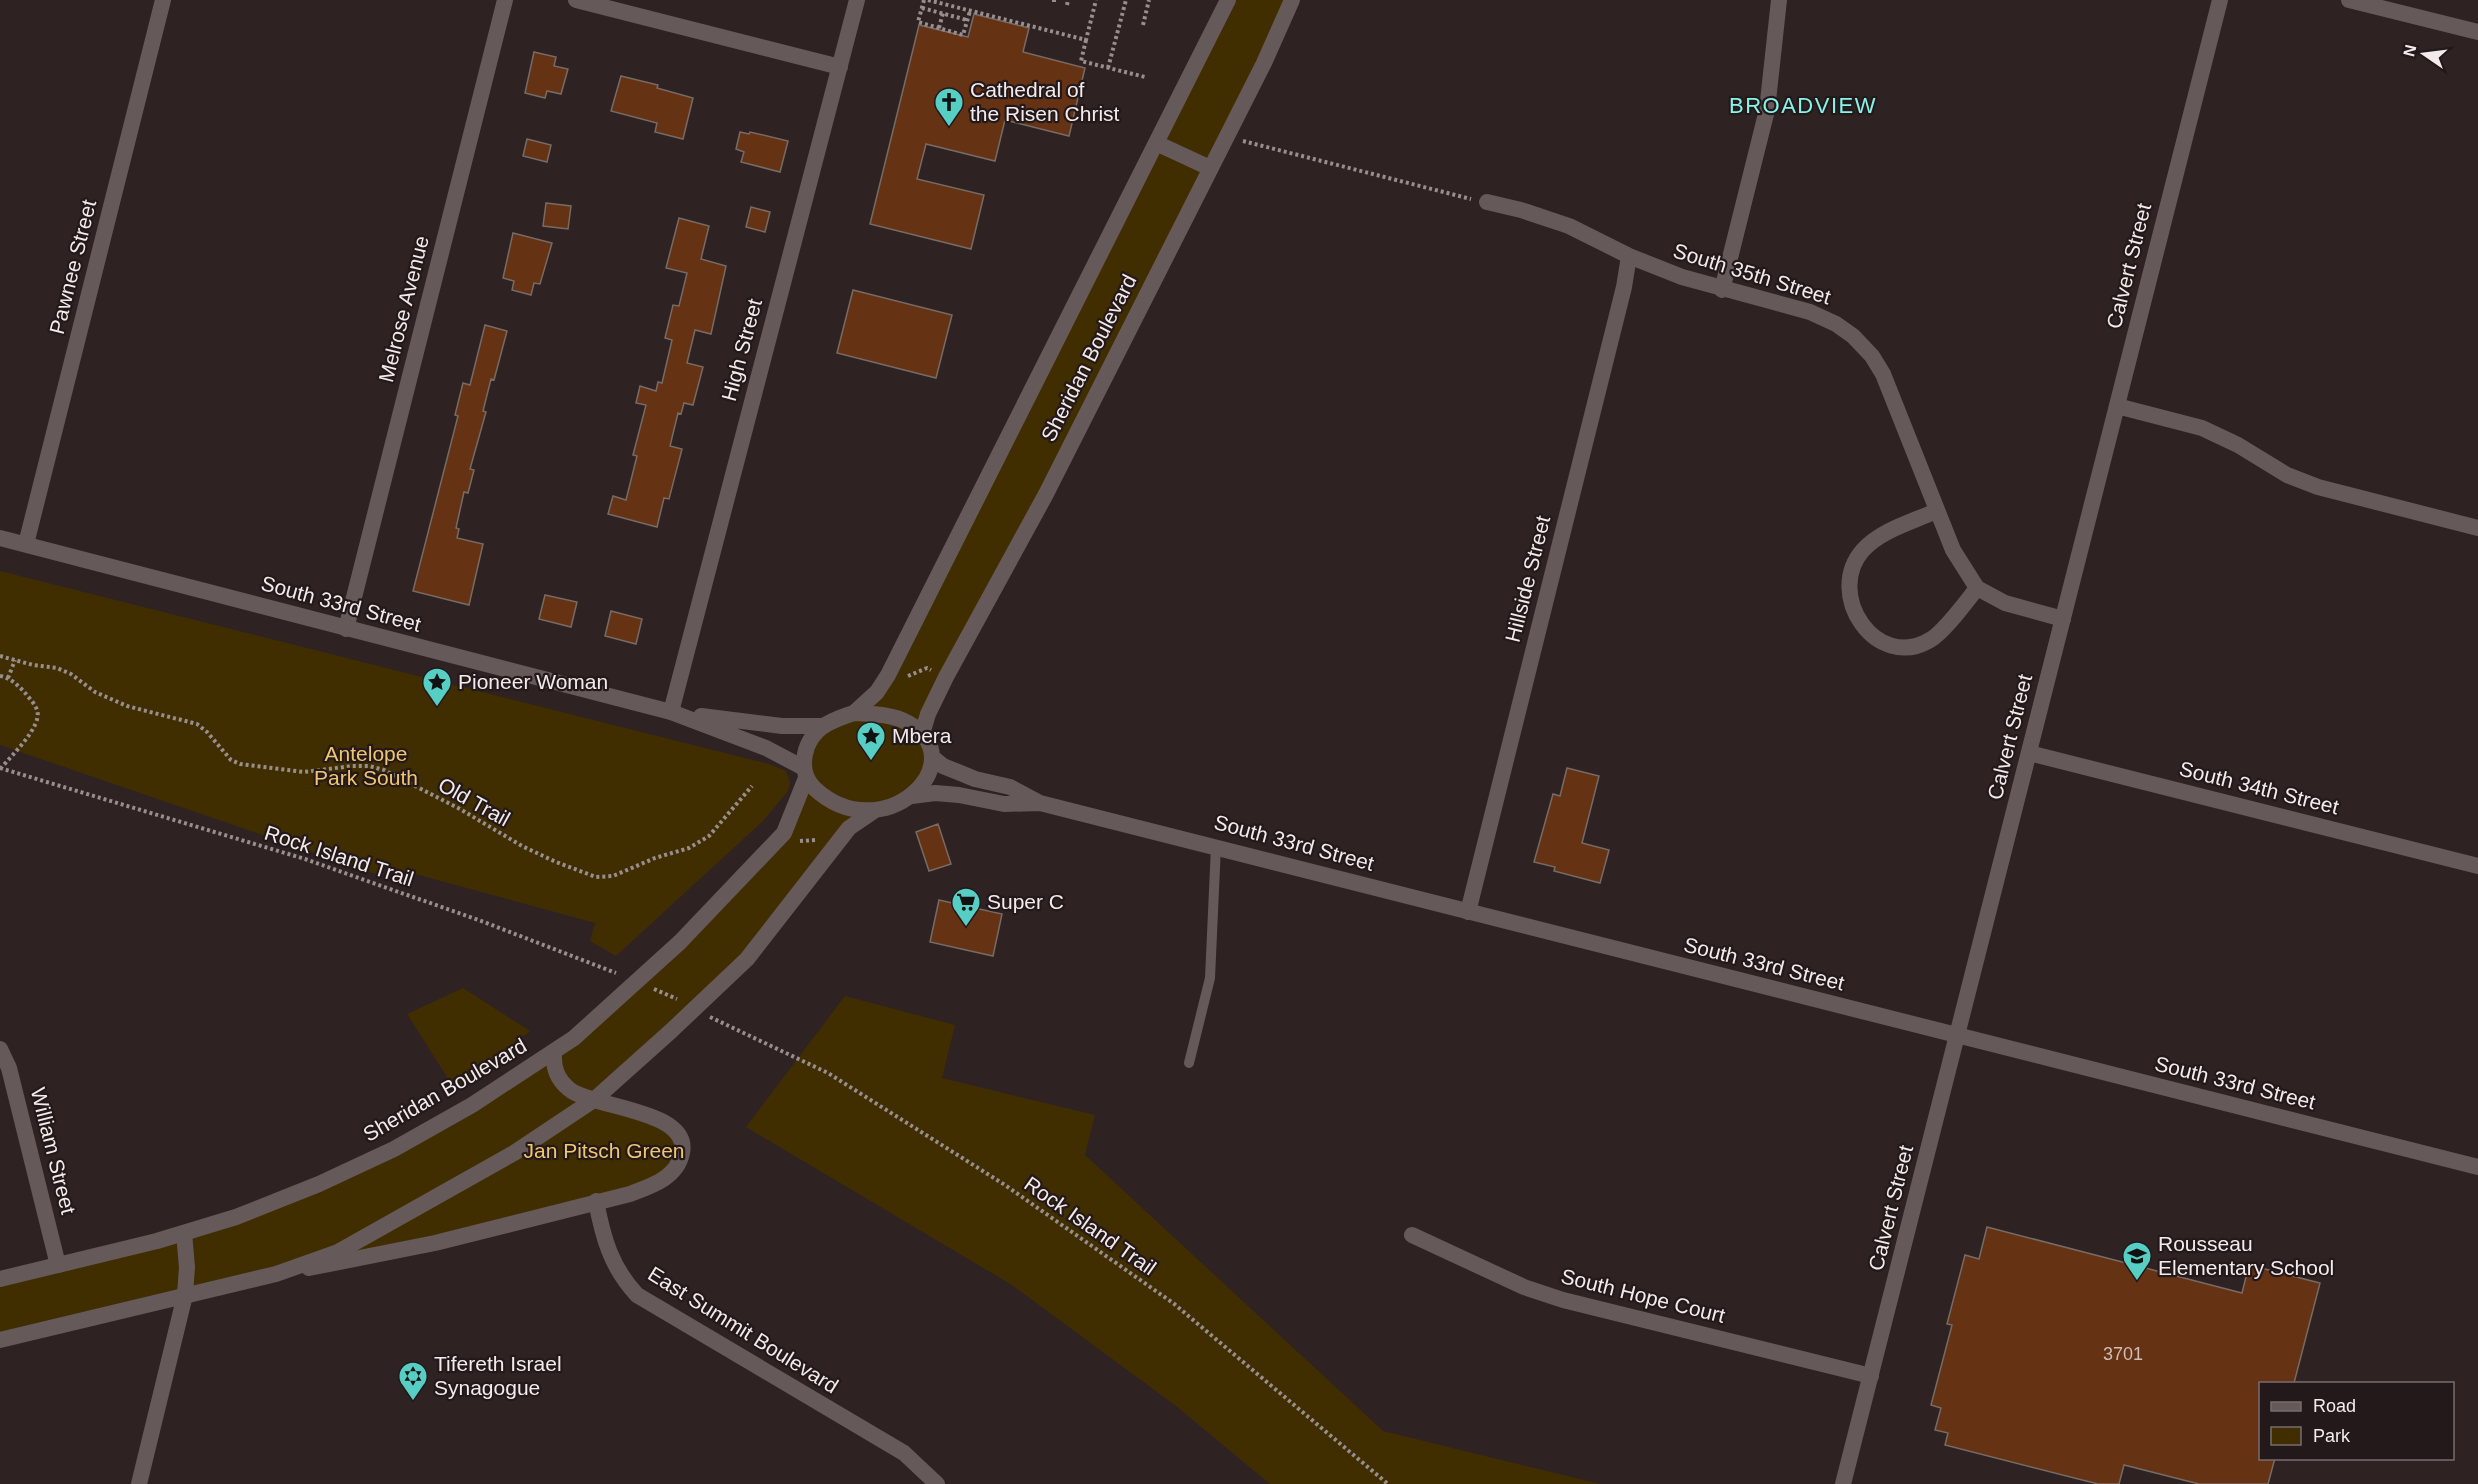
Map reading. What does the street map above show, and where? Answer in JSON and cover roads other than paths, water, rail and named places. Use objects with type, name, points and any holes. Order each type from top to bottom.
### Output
[{"type":"street","name":"Pawnee Street","points":[[26,544],[163,0]]},
{"type":"street","name":"Melrose Avenue","points":[[346,629],[506,0]]},
{"type":"street","points":[[576,0],[840,67]]},
{"type":"street","name":"High Street","points":[[671,712],[857,0]]},
{"type":"street","name":"Sheridan Boulevard","points":[[854,713],[877,692],[888,675],[1228,0]]},
{"type":"street","name":"Sheridan Boulevard","points":[[922,734],[928,714],[946,677],[1046,494],[1264,63],[1293,0]]},
{"type":"street","points":[[1722,290],[1767,110],[1779,0]]},
{"type":"street","name":"Calvert Street","points":[[1843,1484],[2220,0]]},
{"type":"street","points":[[2349,0],[2478,32]]},
{"type":"street","points":[[1156,143],[1209,168]]},
{"type":"street","name":"South 35th Street","points":[[1486,202],[1521,210],[1569,226],[1629,256],[1682,278],[1810,312],[1836,324],[1853,336],[1872,356],[1882,374],[1936,511],[1957,557],[1977,588],[2005,603],[2063,619]]},
{"type":"street","name":"Hillside Street","points":[[1468,912],[1624,287],[1629,256]]},
{"type":"street","points":[[2117,406],[2202,428],[2238,445],[2287,474],[2318,487],[2478,528]]},
{"type":"street","points":[[1936,511],[1878,537],[1863,550],[1855,562],[1850,581],[1850,595],[1855,614],[1867,631],[1878,640],[1891,646],[1911,647],[1931,640],[1977,588]]},
{"type":"street","name":"South 33rd Street","points":[[0,538],[671,712],[766,748],[804,773]]},
{"type":"street","name":"South 33rd Street","points":[[671,712],[782,726],[824,726]]},
{"type":"street","points":[[276,1274],[338,1252],[398,1220],[514,1153],[595,1099],[747,959],[849,828],[874,812],[894,806],[912,796],[924,783],[932,757],[929,744],[922,734],[907,722],[891,717],[854,713],[824,726],[813,737],[804,773],[828,798],[842,806],[874,812]]},
{"type":"street","name":"South 34th Street","points":[[2029,753],[2478,866]]},
{"type":"street","name":"South 33rd Street","points":[[932,757],[958,772],[975,779],[1010,787],[1040,803],[2478,1167]]},
{"type":"street","name":"Sheridan Boulevard","points":[[0,1279],[184,1233],[236,1217],[319,1184],[394,1149],[472,1105],[574,1038],[680,942],[784,833],[804,773]]},
{"type":"street","name":"South 33rd Street","points":[[912,796],[935,793],[959,795],[1004,804],[1040,803]]},
{"type":"street","name":"William Street","points":[[0,1049],[9,1068],[58,1265]]},
{"type":"street","points":[[0,1340],[276,1274],[435,1243],[630,1194],[652,1186],[669,1176],[678,1165],[682,1151],[682,1139],[673,1129],[638,1111],[571,1091],[553,1067],[554,1052]]},
{"type":"street","name":"East Summit Boulevard","points":[[596,1201],[603,1237],[613,1264],[623,1280],[637,1295],[904,1453],[937,1484]]},
{"type":"street","points":[[139,1484],[185,1295],[187,1267],[184,1233]]},
{"type":"street","name":"South Hope Court","points":[[1412,1235],[1524,1287],[1563,1300],[1870,1376]]},
{"type":"lane","points":[[1189,1064],[1210,978],[1216,846]]},
{"type":"place","name":"Cathedral of the Risen Christ","points":[[949,128]]},
{"type":"place","name":"Pioneer Woman","points":[[437,708]]},
{"type":"place","name":"Mbera","points":[[871,762]]},
{"type":"place","name":"Super C","points":[[966,928]]},
{"type":"place","name":"Rousseau Elementary School","points":[[2137,1282]]},
{"type":"place","name":"Tifereth Israel Synagogue","points":[[413,1402]]},
{"type":"district","name":"BROADVIEW","points":[[1803,105]]},
{"type":"park label","name":"Antelope Park South","points":[[366,766]]},
{"type":"park label","name":"Jan Pitsch Green","points":[[604,1151]]}]
